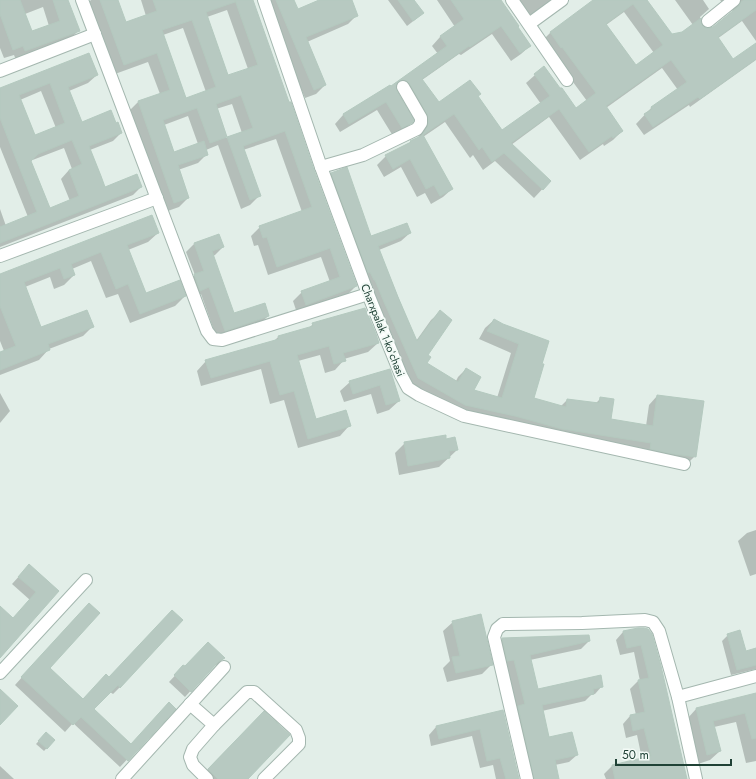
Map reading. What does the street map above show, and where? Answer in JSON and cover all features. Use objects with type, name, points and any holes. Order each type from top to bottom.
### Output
[{"type":"street","points":[[82,0],[207,331],[213,339],[222,340],[368,294]]},
{"type":"street","name":"Charxpalak 1-koʻchasi","points":[[264,0],[321,167],[368,294],[401,375],[408,388],[419,395],[464,416],[684,464]]},
{"type":"street","points":[[512,0],[567,80]]},
{"type":"street","points":[[529,24],[562,0]]},
{"type":"street","points":[[708,21],[734,0]]},
{"type":"street","points":[[0,71],[95,34]]},
{"type":"street","points":[[321,167],[363,155],[418,129],[421,124],[421,118],[403,87]]},
{"type":"street","points":[[0,256],[156,198]]},
{"type":"street","points":[[0,673],[86,580]]},
{"type":"street","points":[[527,779],[494,637],[497,629],[503,624],[582,623],[646,620],[653,622],[659,632],[678,696],[696,779]]},
{"type":"street","points":[[122,779],[224,667]]},
{"type":"street","points":[[678,696],[756,676]]},
{"type":"street","points":[[208,779],[193,765],[190,757],[193,749],[214,725],[247,692],[254,692],[296,730],[299,738],[298,744],[264,779]]},
{"type":"street","points":[[190,704],[214,725]]},
{"type":"building","points":[[0,0],[20,0],[32,31],[60,21],[53,0],[68,0],[80,31],[25,51],[23,46],[13,50],[0,14]]},
{"type":"building","points":[[100,0],[118,0],[126,22],[157,11],[153,0],[235,0],[253,0],[357,286],[306,305],[301,291],[340,277],[330,248],[277,267],[267,237],[263,238],[259,226],[312,207],[285,131],[243,146],[261,196],[250,200],[227,137],[210,143],[197,108],[163,120],[174,152],[204,141],[208,155],[178,165],[189,198],[174,203],[138,101],[170,90],[157,53],[124,65]],"holes":[[[235,0],[258,65],[228,75],[206,12],[235,2]],[[192,20],[216,87],[186,98],[162,30]],[[241,95],[253,128],[227,137],[216,104]]]},
{"type":"building","points":[[276,0],[294,0],[298,9],[319,0],[352,0],[358,16],[306,37],[326,85],[314,90]]},
{"type":"building","points":[[398,0],[414,0],[424,13],[413,21]]},
{"type":"building","points":[[451,0],[501,0],[531,46],[520,53],[501,26],[470,47],[469,46],[422,79],[439,102],[470,80],[481,94],[478,96],[502,130],[550,96],[534,74],[544,66],[576,108],[596,93],[550,32],[593,0],[647,0],[672,34],[682,32],[701,18],[702,25],[706,28],[713,27],[739,6],[744,0],[756,0],[756,10],[718,37],[733,59],[756,43],[756,59],[700,99],[698,97],[653,127],[644,114],[652,109],[651,107],[687,82],[671,60],[606,106],[623,131],[613,138],[612,136],[589,152],[559,109],[511,143],[551,181],[543,190],[504,153],[492,162],[482,147],[479,150],[454,114],[423,135],[453,189],[440,196],[434,185],[426,189],[410,159],[393,169],[385,155],[421,136],[427,127],[427,114],[407,81],[399,81],[396,84],[396,87],[414,120],[412,123],[402,128],[386,102],[349,124],[343,114],[390,85],[391,86],[447,46],[440,36],[464,19]],"holes":[[[633,4],[663,45],[636,65],[606,24]]]},
{"type":"building","points":[[89,53],[98,75],[68,87],[82,122],[111,110],[116,123],[118,122],[122,133],[89,146],[105,187],[137,174],[142,187],[0,243],[0,227],[37,212],[0,118],[0,88]],"holes":[[[50,83],[65,123],[35,135],[19,95]],[[72,140],[82,164],[69,170],[79,196],[50,208],[31,161],[38,154]]]},
{"type":"building","points":[[347,167],[371,236],[407,223],[411,233],[378,246],[417,341],[440,310],[452,320],[428,355],[431,357],[427,363],[458,382],[466,368],[481,377],[474,390],[502,398],[519,344],[487,331],[494,319],[503,324],[549,341],[534,398],[566,407],[567,399],[599,403],[600,397],[614,399],[611,419],[653,426],[657,395],[704,401],[696,457],[650,449],[651,443],[562,429],[515,416],[465,405],[418,378],[375,280],[370,272],[368,273],[331,173]]},
{"type":"building","points":[[152,215],[159,233],[127,245],[146,293],[180,280],[186,296],[140,314],[128,284],[116,289],[101,252],[71,264],[75,275],[64,279],[60,268],[24,282],[41,327],[87,310],[94,327],[48,344],[50,350],[0,370],[0,352],[16,346],[0,306],[0,274]]},
{"type":"building","points":[[219,234],[224,247],[212,251],[234,313],[265,303],[269,316],[225,331],[209,287],[200,291],[194,274],[204,271],[194,243]]},
{"type":"building","points":[[365,308],[379,343],[343,353],[346,361],[334,364],[329,346],[297,355],[316,419],[346,410],[351,426],[308,439],[294,391],[280,395],[270,361],[211,378],[205,360],[279,339],[278,336],[313,326],[312,323]]},
{"type":"building","points":[[390,369],[400,401],[386,405],[380,385],[353,394],[349,381]]},
{"type":"building","points":[[446,435],[446,439],[455,437],[458,450],[449,451],[450,458],[408,466],[404,442]]},
{"type":"building","points":[[29,564],[59,591],[0,658],[0,606],[13,618],[36,592],[18,577]]},
{"type":"building","points":[[89,603],[100,613],[50,668],[83,699],[106,674],[109,677],[172,610],[183,620],[120,688],[118,685],[94,709],[131,744],[169,702],[176,709],[128,761],[81,717],[73,725],[21,677]]},
{"type":"building","points":[[481,614],[493,665],[456,673],[452,657],[460,656],[452,621]]},
{"type":"building","points":[[638,628],[648,629],[652,634],[661,666],[687,779],[615,779],[612,765],[651,756],[644,728],[633,731],[630,715],[645,712],[638,680],[649,678],[641,645],[627,648],[623,631]]},
{"type":"building","points":[[740,630],[746,651],[756,648],[756,665],[737,670],[727,634]]},
{"type":"building","points":[[589,635],[590,641],[530,655],[538,689],[601,675],[603,687],[593,689],[594,694],[542,705],[549,737],[572,732],[578,755],[555,760],[559,779],[534,779],[518,706],[525,704],[514,660],[507,661],[502,638]]},
{"type":"building","points":[[208,642],[225,658],[218,662],[191,692],[174,675],[183,665],[185,666]]},
{"type":"building","points":[[0,689],[18,706],[0,725]]},
{"type":"building","points":[[756,693],[756,738],[752,739],[745,713],[713,721],[721,751],[707,755],[696,708]]},
{"type":"building","points":[[503,710],[519,779],[506,779],[500,758],[487,761],[480,729],[439,739],[436,726]]},
{"type":"building","points":[[264,711],[290,735],[248,779],[218,779],[208,769]]},
{"type":"building","points":[[46,732],[55,740],[47,749],[38,741]]}]
